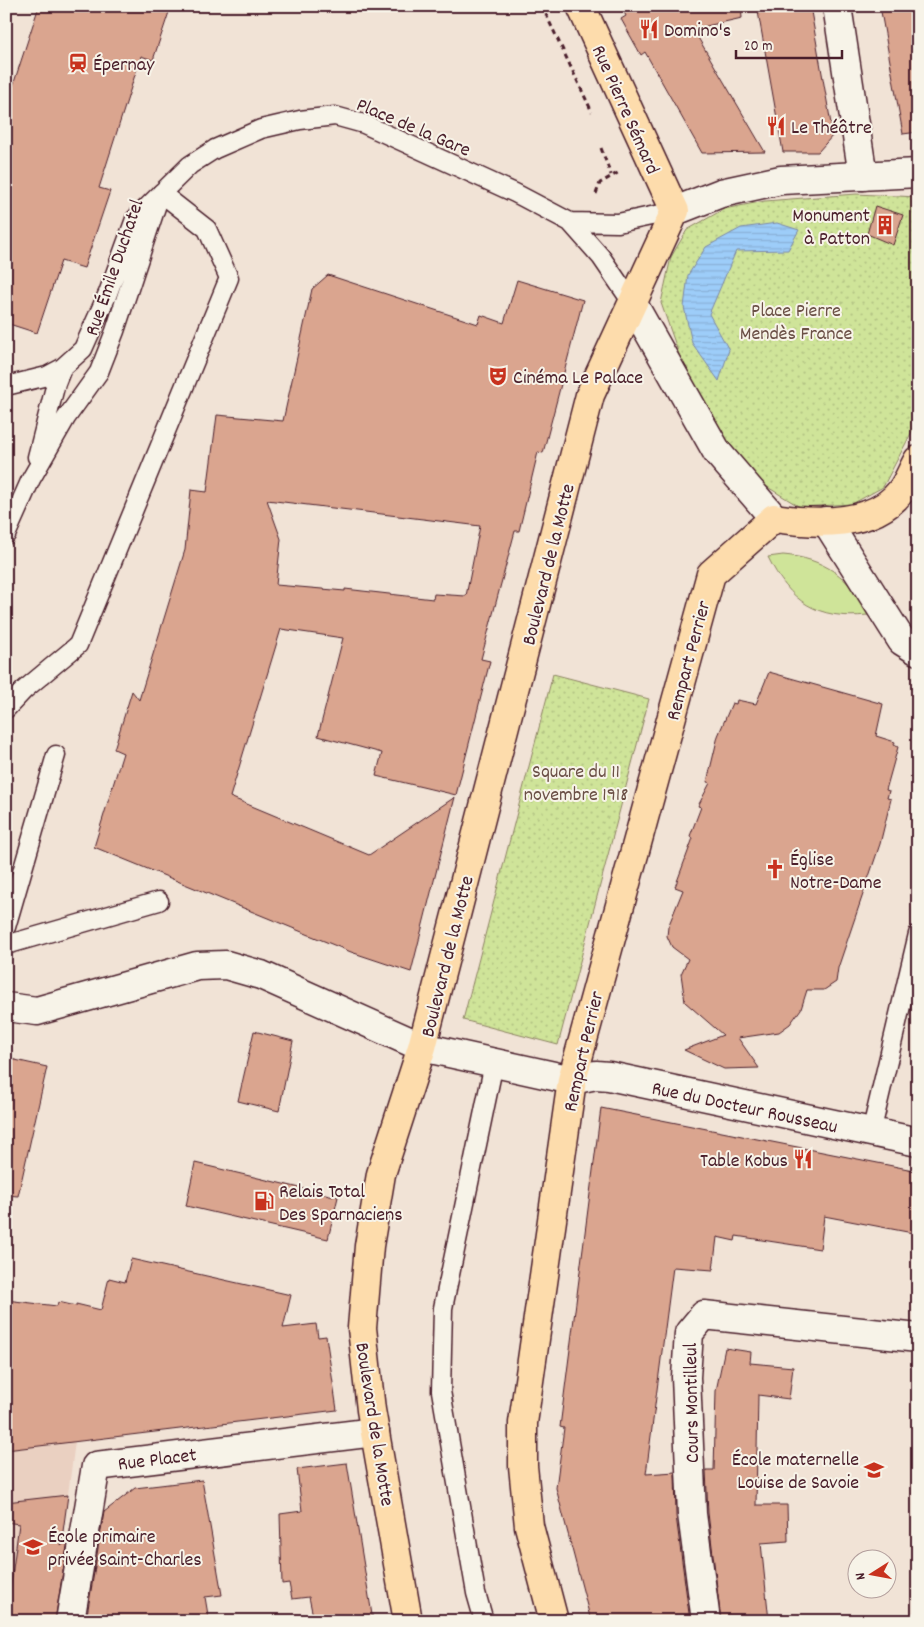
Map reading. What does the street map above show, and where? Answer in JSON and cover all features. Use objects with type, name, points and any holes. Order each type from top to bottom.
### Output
[{"type":"main road","name":"Rue Pierre Sémard","points":[[581,6],[674,211]]},
{"type":"main road","points":[[633,304],[674,211]]},
{"type":"main road","name":"Boulevard de la Motte","points":[[408,1621],[375,1432],[362,1328],[369,1246],[381,1174],[422,1047],[590,395],[633,304]]},
{"type":"main road","points":[[774,518],[803,522],[826,522],[876,512],[900,492],[918,460]]},
{"type":"main road","name":"Rempart Perrier","points":[[554,1621],[529,1526],[523,1466],[523,1423],[572,1080],[710,574],[774,518]]},
{"type":"street","points":[[837,6],[863,176]]},
{"type":"street","points":[[674,211],[721,193],[781,180],[918,173]]},
{"type":"street","points":[[633,304],[717,452],[774,518]]},
{"type":"street","points":[[826,522],[902,641],[918,651]]},
{"type":"street","points":[[6,1007],[37,1011],[197,966],[226,966],[261,975],[422,1047],[572,1080]]},
{"type":"street","name":"Rue du Docteur Rousseau","points":[[572,1080],[596,1075],[609,1076],[871,1134],[918,1142]]},
{"type":"street","name":"Cours Montilleul","points":[[706,1621],[692,1514],[686,1377],[689,1333],[704,1315],[918,1338]]},
{"type":"street","name":"Rue Placet","points":[[70,1621],[96,1466],[375,1432]]},
{"type":"lane","name":"Place de la Gare","points":[[161,193],[190,165],[215,149],[261,129],[300,120],[335,116],[364,124],[577,222],[618,223],[674,211]]},
{"type":"lane","name":"Rue Émile Duchatel","points":[[6,386],[47,376],[62,368],[83,349],[108,293],[135,219],[161,193]]},
{"type":"lane","name":"Rue Émile Duchatel","points":[[6,535],[31,479],[66,418],[99,372],[161,193]]},
{"type":"lane","points":[[6,709],[24,690],[78,645],[229,278],[207,229],[161,193]]},
{"type":"lane","name":"Place de la Gare","points":[[577,222],[633,304]]},
{"type":"lane","name":"Rue Émile Duchatel","points":[[31,479],[56,383],[62,368]]},
{"type":"lane","points":[[6,927],[56,755]]},
{"type":"lane","points":[[6,945],[159,901]]},
{"type":"lane","points":[[871,1134],[918,934]]},
{"type":"lane","points":[[484,1621],[476,1593],[441,1391],[444,1308],[494,1063]]},
{"type":"path","points":[[601,148],[611,175]]},
{"type":"path","points":[[577,222],[600,183],[611,175],[650,160]]},
{"type":"shaded area","name":"École primaire privée Saint-Charles","points":[[6,1430],[75,1442],[51,1621],[6,1621]]},
{"type":"green space","name":"Place Pierre Mendès France","points":[[856,194],[918,197],[918,420],[883,487],[852,504],[800,507],[748,475],[691,389],[661,303],[671,257],[687,230],[724,209],[765,201]]},
{"type":"green space","points":[[783,555],[811,560],[834,572],[854,590],[868,615],[850,616],[834,614],[820,611],[807,605],[786,586],[768,557]]},
{"type":"green space","name":"Square du 11 novembre 1918","points":[[553,674],[649,699],[558,1045],[463,1020]]},
{"type":"water","points":[[777,223],[799,230],[788,250],[736,251],[709,314],[729,350],[719,381],[692,343],[684,307],[688,275],[706,247],[741,228]]},
{"type":"building","points":[[39,6],[171,6],[153,60],[141,56],[99,188],[110,191],[84,268],[61,261],[37,333],[6,323],[6,107]]},
{"type":"building","points":[[621,6],[741,6],[742,18],[693,29],[765,152],[702,153],[645,52],[641,55],[621,19],[626,16]]},
{"type":"building","points":[[757,6],[810,6],[833,135],[818,152],[783,152]]},
{"type":"building","points":[[880,6],[918,6],[918,132],[903,134]]},
{"type":"building","name":"Monument à Patton","points":[[875,206],[903,215],[893,245],[867,234]]},
{"type":"building","points":[[328,275],[478,324],[481,315],[504,323],[517,280],[583,300],[543,453],[538,452],[519,531],[515,531],[481,659],[490,661],[456,795],[376,776],[382,753],[318,736],[343,638],[281,629],[230,797],[369,855],[455,797],[411,972],[351,952],[94,847],[123,753],[114,749],[132,691],[139,700],[185,550],[191,490],[207,492],[217,415],[283,421],[312,289]],"holes":[[[267,500],[480,526],[466,596],[434,594],[433,599],[345,589],[345,591],[276,585],[281,539]]]},
{"type":"building","name":"Église Notre-Dame","points":[[769,672],[883,704],[876,736],[895,742],[894,745],[898,747],[886,790],[889,791],[887,798],[891,799],[880,844],[838,968],[836,982],[824,990],[807,990],[801,1009],[790,1024],[779,1032],[738,1038],[759,1068],[724,1069],[684,1050],[723,1035],[685,1002],[681,974],[688,959],[672,947],[667,936],[668,927],[683,890],[675,887],[693,838],[690,836],[701,807],[698,806],[710,783],[707,782],[718,736],[732,703],[736,704],[737,700],[756,704]]},
{"type":"building","points":[[254,1031],[293,1041],[279,1111],[238,1101]]},
{"type":"building","points":[[6,1058],[47,1067],[18,1196],[6,1195]]},
{"type":"building","points":[[601,1108],[918,1171],[918,1234],[824,1216],[820,1249],[736,1236],[735,1241],[717,1237],[713,1270],[673,1267],[646,1474],[675,1472],[676,1516],[690,1621],[591,1621],[556,1488],[564,1428],[560,1427]]},
{"type":"building","points":[[195,1163],[338,1197],[328,1239],[186,1206]]},
{"type":"building","points":[[131,1259],[291,1295],[283,1328],[316,1324],[318,1337],[326,1336],[337,1410],[6,1450],[6,1300],[57,1306],[58,1302],[101,1310],[109,1278],[125,1282]]},
{"type":"building","points":[[725,1348],[751,1352],[750,1363],[793,1367],[789,1399],[758,1395],[756,1505],[787,1505],[788,1541],[761,1543],[769,1621],[721,1621],[708,1513],[706,1470],[714,1470],[716,1391]]},
{"type":"building","points":[[347,1463],[373,1621],[314,1621],[309,1597],[292,1599],[289,1583],[282,1584],[280,1514],[302,1511],[297,1469]]},
{"type":"building","points":[[202,1480],[222,1595],[205,1597],[209,1621],[86,1621],[104,1512],[135,1488]]},
{"type":"building","points":[[68,1495],[61,1546],[68,1540],[55,1621],[6,1621],[19,1524],[6,1522],[6,1502]]},
{"type":"place","name":"Domino's","points":[[649,29]]},
{"type":"place","name":"Épernay","points":[[78,63]]},
{"type":"place","name":"Le Théâtre","points":[[776,126]]},
{"type":"place","name":"Monument à Patton","points":[[885,225]]},
{"type":"place","name":"Cinéma Le Palace","points":[[498,376]]},
{"type":"place","name":"Église Notre-Dame","points":[[775,869]]},
{"type":"place","name":"Table Kobus","points":[[803,1159]]},
{"type":"place","name":"Relais Total Des Sparnaciens","points":[[264,1201]]},
{"type":"place","name":"École maternelle Louise de Savoie","points":[[874,1470]]},
{"type":"place","name":"École primaire privée Saint-Charles","points":[[33,1547]]}]
